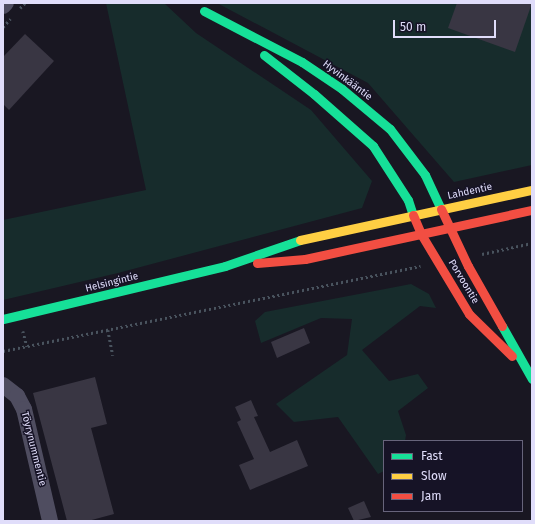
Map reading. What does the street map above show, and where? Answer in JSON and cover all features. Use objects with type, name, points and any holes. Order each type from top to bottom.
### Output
[{"type":"main road","name":"Hyvinkääntie","points":[[194,3],[290,74],[373,146],[408,200],[413,215]]},
{"type":"main road","name":"Hyvinkääntie","points":[[204,11],[302,62],[342,89],[390,129],[425,175],[441,209]]},
{"type":"main road","name":"Lahdentie","points":[[413,215],[532,190]]},
{"type":"main road","name":"Porvoontie","points":[[441,209],[463,258],[512,340],[524,368]]},
{"type":"main road","points":[[421,234],[532,210]]},
{"type":"main road","name":"Porvoontie","points":[[413,215],[421,234],[469,314],[524,368],[532,379]]},
{"type":"main road","name":"Helsingintie","points":[[3,319],[225,266],[300,240],[413,215]]},
{"type":"main road","name":"Helsingintie","points":[[225,266],[305,260],[421,234]]},
{"type":"street","points":[[3,6],[6,3]]},
{"type":"street","name":"Töyrynummentie","points":[[3,385],[17,396],[24,409],[50,521]]},
{"type":"path","points":[[463,258],[532,243]]},
{"type":"path","points":[[3,351],[438,262]]},
{"type":"path","points":[[22,329],[27,346]]},
{"type":"path","points":[[108,330],[113,356]]},
{"type":"green space","points":[[106,3],[164,3],[196,33],[311,110],[372,181],[362,208],[118,273],[3,300],[3,220],[146,190]]},
{"type":"green space","points":[[217,3],[532,3],[532,165],[454,182],[368,83]]},
{"type":"green space","points":[[411,284],[429,294],[436,308],[420,306],[362,350],[389,381],[418,374],[428,388],[398,411],[406,435],[405,440],[383,440],[383,472],[378,474],[338,417],[294,422],[276,404],[347,355],[352,319],[321,318],[261,343],[255,321],[265,312]]},
{"type":"building","points":[[457,3],[532,3],[515,52],[448,28]]},
{"type":"building","points":[[25,34],[54,61],[9,110],[3,104],[3,57]]},
{"type":"building","points":[[304,328],[310,343],[277,358],[271,342]]},
{"type":"building","points":[[95,377],[107,424],[91,428],[114,514],[88,521],[67,521],[33,393]]},
{"type":"building","points":[[251,400],[258,416],[254,417],[270,452],[297,440],[308,466],[250,490],[239,465],[254,459],[237,422],[241,420],[235,407]]},
{"type":"building","points":[[364,501],[371,517],[354,521],[348,508]]},
{"type":"traffic: fast","points":[[204,11],[302,62],[342,89],[390,129],[425,175],[441,209]]},
{"type":"traffic: fast","points":[[264,55],[314,94],[373,146],[408,200],[413,215]]},
{"type":"traffic: fast","points":[[3,319],[225,266],[300,240]]},
{"type":"traffic: fast","points":[[502,326],[532,379]]},
{"type":"traffic: slow","points":[[300,240],[532,190]]},
{"type":"traffic: jam","points":[[441,209],[468,266],[502,326]]},
{"type":"traffic: jam","points":[[257,263],[305,259],[532,210]]},
{"type":"traffic: jam","points":[[413,215],[421,234],[469,314],[512,356]]}]
